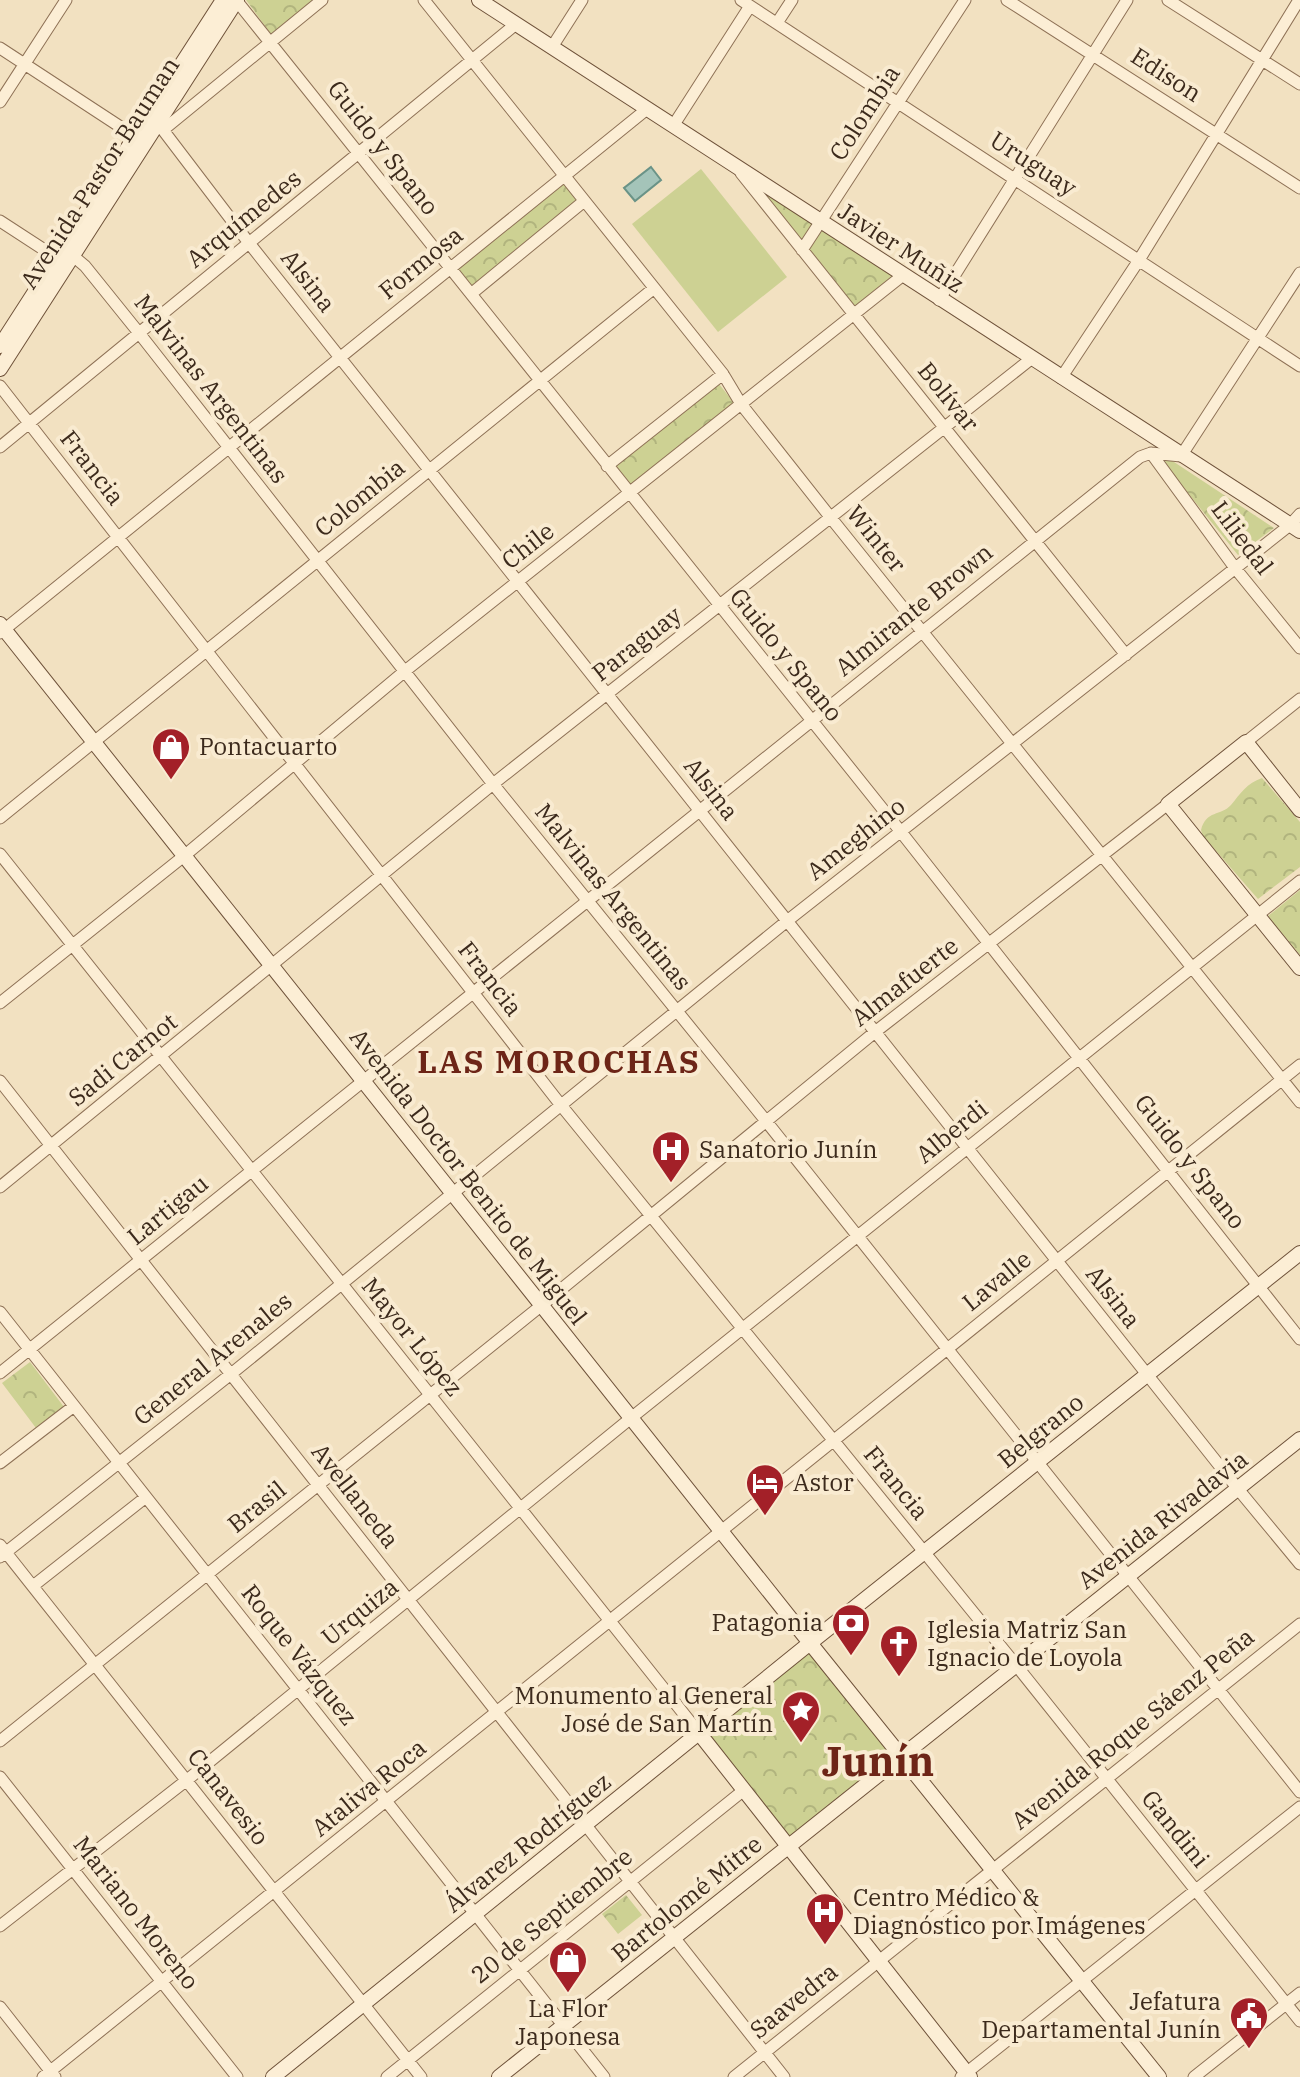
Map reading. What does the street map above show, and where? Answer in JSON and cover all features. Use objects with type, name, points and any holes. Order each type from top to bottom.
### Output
[{"type":"main road","name":"Avenida Pastor Bauman","points":[[0,369],[66,257],[141,140],[157,124],[219,6],[237,0]]},
{"type":"main road","name":"Javier Muñiz","points":[[479,0],[1181,456],[1297,523]]},
{"type":"main road","name":"Avenida Pastor Bauman","points":[[0,346],[66,257]]},
{"type":"main road","name":"Avenida Doctor Benito de Miguel","points":[[2,629],[1159,2077]]},
{"type":"main road","name":"Almafuerte","points":[[1168,804],[1246,742]]},
{"type":"main road","points":[[1246,742],[1300,810]]},
{"type":"main road","points":[[1168,804],[1300,968]]},
{"type":"main road","name":"Belgrano","points":[[810,1643],[1300,1253]]},
{"type":"main road","name":"Avenida Rivadavia","points":[[903,1756],[1300,1439]]},
{"type":"main road","name":"Álvarez Rodríguez","points":[[273,2077],[810,1643]]},
{"type":"main road","name":"Mayor López","points":[[699,1733],[966,2076]]},
{"type":"main road","name":"Bartolomé Mitre","points":[[499,2077],[903,1756]]},
{"type":"street","points":[[0,102],[66,0]]},
{"type":"street","name":"Guido y Spano","points":[[237,0],[901,832],[1300,1339]]},
{"type":"street","points":[[157,124],[322,0]]},
{"type":"street","name":"Winter","points":[[424,0],[723,374],[741,404],[831,518],[1300,1102]]},
{"type":"street","points":[[552,47],[582,0]]},
{"type":"street","points":[[777,23],[792,0]]},
{"type":"street","name":"Colombia","points":[[802,250],[965,0]]},
{"type":"street","name":"Edison","points":[[1007,0],[1300,188]]},
{"type":"street","points":[[939,300],[1127,0]]},
{"type":"street","points":[[1168,0],[1300,84]]},
{"type":"street","points":[[1061,378],[1139,260],[1299,0]]},
{"type":"street","points":[[673,126],[745,3]]},
{"type":"street","name":"Uruguay","points":[[745,3],[1300,366]]},
{"type":"street","name":"Arquímedes","points":[[0,447],[516,24]]},
{"type":"street","points":[[0,48],[141,140]]},
{"type":"street","name":"Formosa","points":[[2,629],[647,109]]},
{"type":"street","name":"Alsina","points":[[157,124],[1300,1564]]},
{"type":"street","name":"Bolívar","points":[[736,167],[1126,655]]},
{"type":"street","points":[[471,294],[583,202]]},
{"type":"street","name":"Malvinas Argentinas","points":[[0,221],[66,257],[139,333],[493,784],[766,1121],[1300,1792]]},
{"type":"street","points":[[1151,453],[1181,456],[1300,273]]},
{"type":"street","name":"Chile","points":[[0,1003],[184,856],[405,671],[902,276]]},
{"type":"street","name":"Colombia","points":[[0,818],[653,289]]},
{"type":"street","name":"Paraguay","points":[[273,967],[493,784],[1031,359]]},
{"type":"street","points":[[607,466],[723,374]]},
{"type":"street","name":"Francia","points":[[0,386],[560,1104],[1016,1665]]},
{"type":"street","name":"Almirante Brown","points":[[363,1080],[921,631],[1140,457],[1151,453]]},
{"type":"street","name":"Liliedal","points":[[1151,453],[1235,568],[1300,648]]},
{"type":"street","name":"Ameghino","points":[[453,1194],[787,921],[1235,568],[1297,523]]},
{"type":"street","name":"Almafuerte","points":[[1246,742],[1300,699]]},
{"type":"street","name":"Almafuerte","points":[[542,1305],[875,1032],[1168,804]]},
{"type":"street","name":"Mayor López","points":[[0,854],[699,1733]]},
{"type":"street","name":"Alberdi","points":[[631,1418],[1300,881]]},
{"type":"street","name":"Sadi Carnot","points":[[0,1187],[273,967]]},
{"type":"street","name":"Lavalle","points":[[721,1531],[1300,1065]]},
{"type":"street","name":"Lartigau","points":[[0,1373],[363,1080]]},
{"type":"street","name":"Avellaneda","points":[[0,1081],[784,2077]]},
{"type":"street","name":"General Arenales","points":[[2,1551],[119,1463],[453,1194]]},
{"type":"street","name":"Brasil","points":[[0,1741],[542,1305]]},
{"type":"street","name":"Roque Vázquez","points":[[0,1312],[604,2077]]},
{"type":"street","points":[[0,1463],[74,1406]]},
{"type":"street","name":"Urquiza","points":[[0,1926],[187,1780],[631,1418]]},
{"type":"street","points":[[33,1586],[146,1497]]},
{"type":"street","name":"Ataliva Roca","points":[[50,2075],[721,1531]]},
{"type":"street","name":"Canavesio","points":[[2,1551],[276,1891],[421,2077]]},
{"type":"street","name":"Avenida Roque Sáenz Peña","points":[[993,1869],[1300,1624]]},
{"type":"street","name":"Gandini","points":[[1016,1665],[1300,2021]]},
{"type":"street","name":"Mariano Moreno","points":[[0,1777],[237,2077]]},
{"type":"street","name":"20 de Septiembre","points":[[387,2077],[744,1790]]},
{"type":"street","points":[[966,2076],[1300,1807]]},
{"type":"street","name":"Saavedra","points":[[734,2077],[993,1869]]},
{"type":"street","points":[[1194,2077],[1300,1993]]},
{"type":"street","points":[[0,2007],[50,2075]]},
{"type":"green space","points":[[246,0],[313,0],[271,34]]},
{"type":"green space","points":[[701,169],[787,277],[718,332],[632,224]]},
{"type":"green space","points":[[749,178],[817,223],[803,245]]},
{"type":"green space","points":[[563,181],[579,200],[472,288],[455,268]]},
{"type":"green space","points":[[822,225],[898,275],[855,310],[806,249]]},
{"type":"green space","points":[[719,384],[735,404],[630,487],[614,467]]},
{"type":"green space","points":[[1171,460],[1274,528],[1238,555],[1166,466],[1165,461]]},
{"type":"green space","points":[[1262,778],[1300,822],[1300,867],[1258,899],[1201,830],[1206,819],[1227,808],[1248,786]]},
{"type":"green space","points":[[1300,890],[1300,955],[1268,916]]},
{"type":"green space","points":[[30,1362],[64,1407],[36,1428],[2,1383]]},
{"type":"green space","points":[[810,1643],[903,1756],[789,1846],[699,1733]]},
{"type":"green space","points":[[626,1895],[642,1915],[618,1934],[602,1914]]},
{"type":"water","points":[[651,167],[661,180],[635,201],[624,188]]},
{"type":"place","name":"Pontacuarto","points":[[171,781]]},
{"type":"place","name":"Sanatorio Junín","points":[[671,1184]]},
{"type":"place","name":"Astor","points":[[765,1517]]},
{"type":"place","name":"Patagonia","points":[[851,1657]]},
{"type":"place","name":"Iglesia Matriz San Ignacio de Loyola","points":[[899,1678]]},
{"type":"place","name":"Monumento al General José de San Martín","points":[[801,1744]]},
{"type":"place","name":"Centro Médico & Diagnóstico por Imágenes","points":[[825,1946]]},
{"type":"place","name":"La Flor Japonesa","points":[[568,1994]]},
{"type":"place","name":"Jefatura Departamental Junín","points":[[1249,2050]]},
{"type":"district","name":"LAS MOROCHAS","points":[[559,1062]]},
{"type":"district","name":"Junín","points":[[878,1762]]}]
